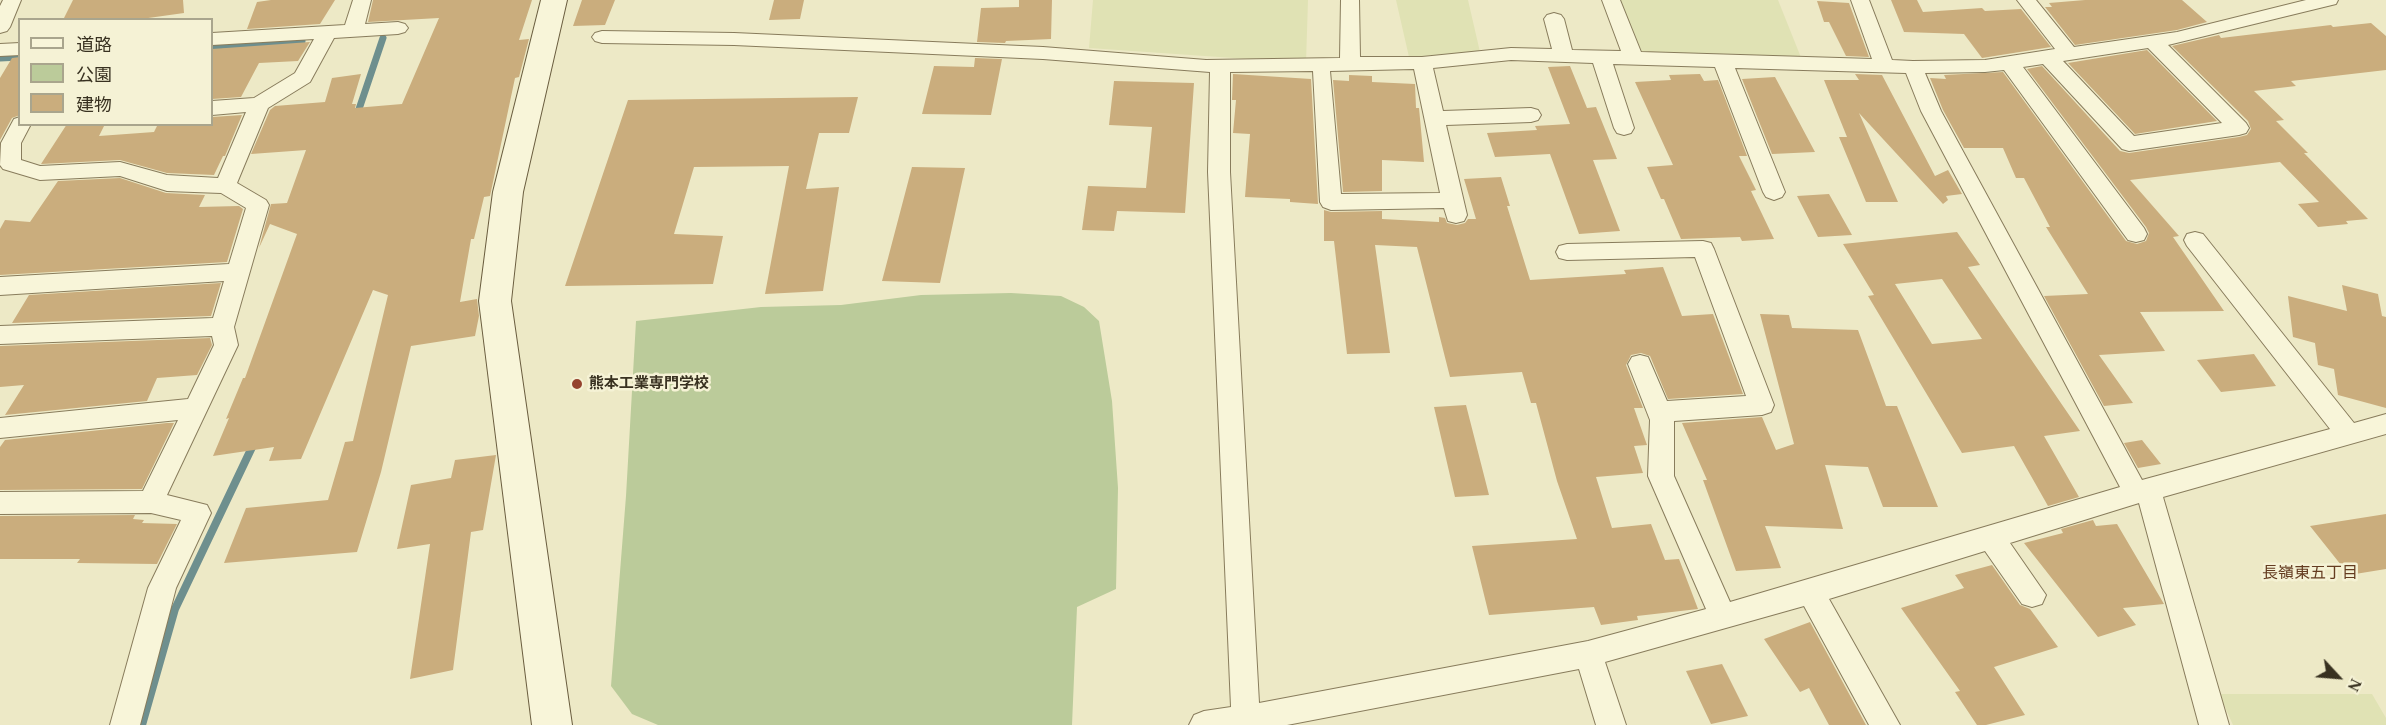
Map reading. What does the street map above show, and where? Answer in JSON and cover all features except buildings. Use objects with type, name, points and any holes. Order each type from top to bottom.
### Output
[{"type":"street","points":[[0,27],[12,0]]},
{"type":"street","points":[[353,31],[362,0]]},
{"type":"street","points":[[552,725],[495,301],[508,192],[554,0]]},
{"type":"street","points":[[1350,0],[1350,65]]},
{"type":"street","points":[[1611,0],[1634,59]]},
{"type":"street","points":[[1860,0],[1884,66]]},
{"type":"street","points":[[2026,0],[2069,54]]},
{"type":"street","points":[[602,37],[734,39],[1043,53],[1220,66],[1422,63],[1511,54],[1912,67],[1984,66],[2177,38],[2315,1]]},
{"type":"street","points":[[1554,19],[1564,56]]},
{"type":"street","points":[[213,39],[398,28]]},
{"type":"street","points":[[213,108],[259,104],[303,77],[327,32]]},
{"type":"street","points":[[2048,57],[2129,144],[2239,128],[2152,41]]},
{"type":"street","points":[[0,50],[18,49]]},
{"type":"street","points":[[1600,58],[1624,128]]},
{"type":"street","points":[[1723,61],[1774,192]]},
{"type":"street","points":[[2009,62],[2136,234]]},
{"type":"street","points":[[1322,73],[1331,202],[1454,207],[1422,63]]},
{"type":"street","points":[[1220,66],[1219,172],[1246,722]]},
{"type":"street","points":[[1912,67],[1931,111],[2142,492],[2214,725]]},
{"type":"street","points":[[225,186],[259,104]]},
{"type":"street","points":[[1434,118],[1531,115]]},
{"type":"street","points":[[20,126],[11,142],[10,164],[40,173],[120,170],[167,183],[225,186],[258,205],[222,327],[225,345],[151,502]]},
{"type":"street","points":[[2195,240],[2348,434]]},
{"type":"street","points":[[1567,252],[1703,249],[1762,405],[1659,411]]},
{"type":"street","points":[[0,286],[239,272]]},
{"type":"street","points":[[0,335],[222,327]]},
{"type":"street","points":[[1640,364],[1662,420],[1661,476],[1723,616]]},
{"type":"street","points":[[0,428],[196,408]]},
{"type":"street","points":[[1204,725],[1246,722],[1588,654],[1811,592],[2142,492],[2386,424]]},
{"type":"street","points":[[0,503],[151,502],[198,513],[162,588],[125,725]]},
{"type":"street","points":[[1990,537],[2032,595]]},
{"type":"street","points":[[1811,592],[1885,725]]},
{"type":"street","points":[[1588,654],[1611,725]]},
{"type":"green space","points":[[1093,0],[1308,0],[1306,63],[1089,48]]},
{"type":"green space","points":[[1396,0],[1468,0],[1480,52],[1409,57]]},
{"type":"green space","points":[[1619,0],[1778,0],[1802,60],[1643,55]]},
{"type":"green space","points":[[1011,293],[1061,296],[1084,307],[1099,321],[1112,401],[1118,488],[1116,589],[1077,607],[1072,725],[658,725],[632,714],[611,686],[626,496],[636,321],[761,307],[841,305],[921,295]]},
{"type":"green space","points":[[2219,694],[2372,694],[2386,718],[2386,725],[2233,725]]},
{"type":"waterway","points":[[357,115],[383,38]]},
{"type":"waterway","points":[[213,46],[302,41]]},
{"type":"waterway","points":[[0,58],[18,57]]},
{"type":"waterway","points":[[142,725],[175,609],[254,443]]},
{"type":"place","name":"熊本工業専門学校","points":[[577,384]]},
{"type":"district","name":"長嶺東五丁目","points":[[2310,574]]}]
